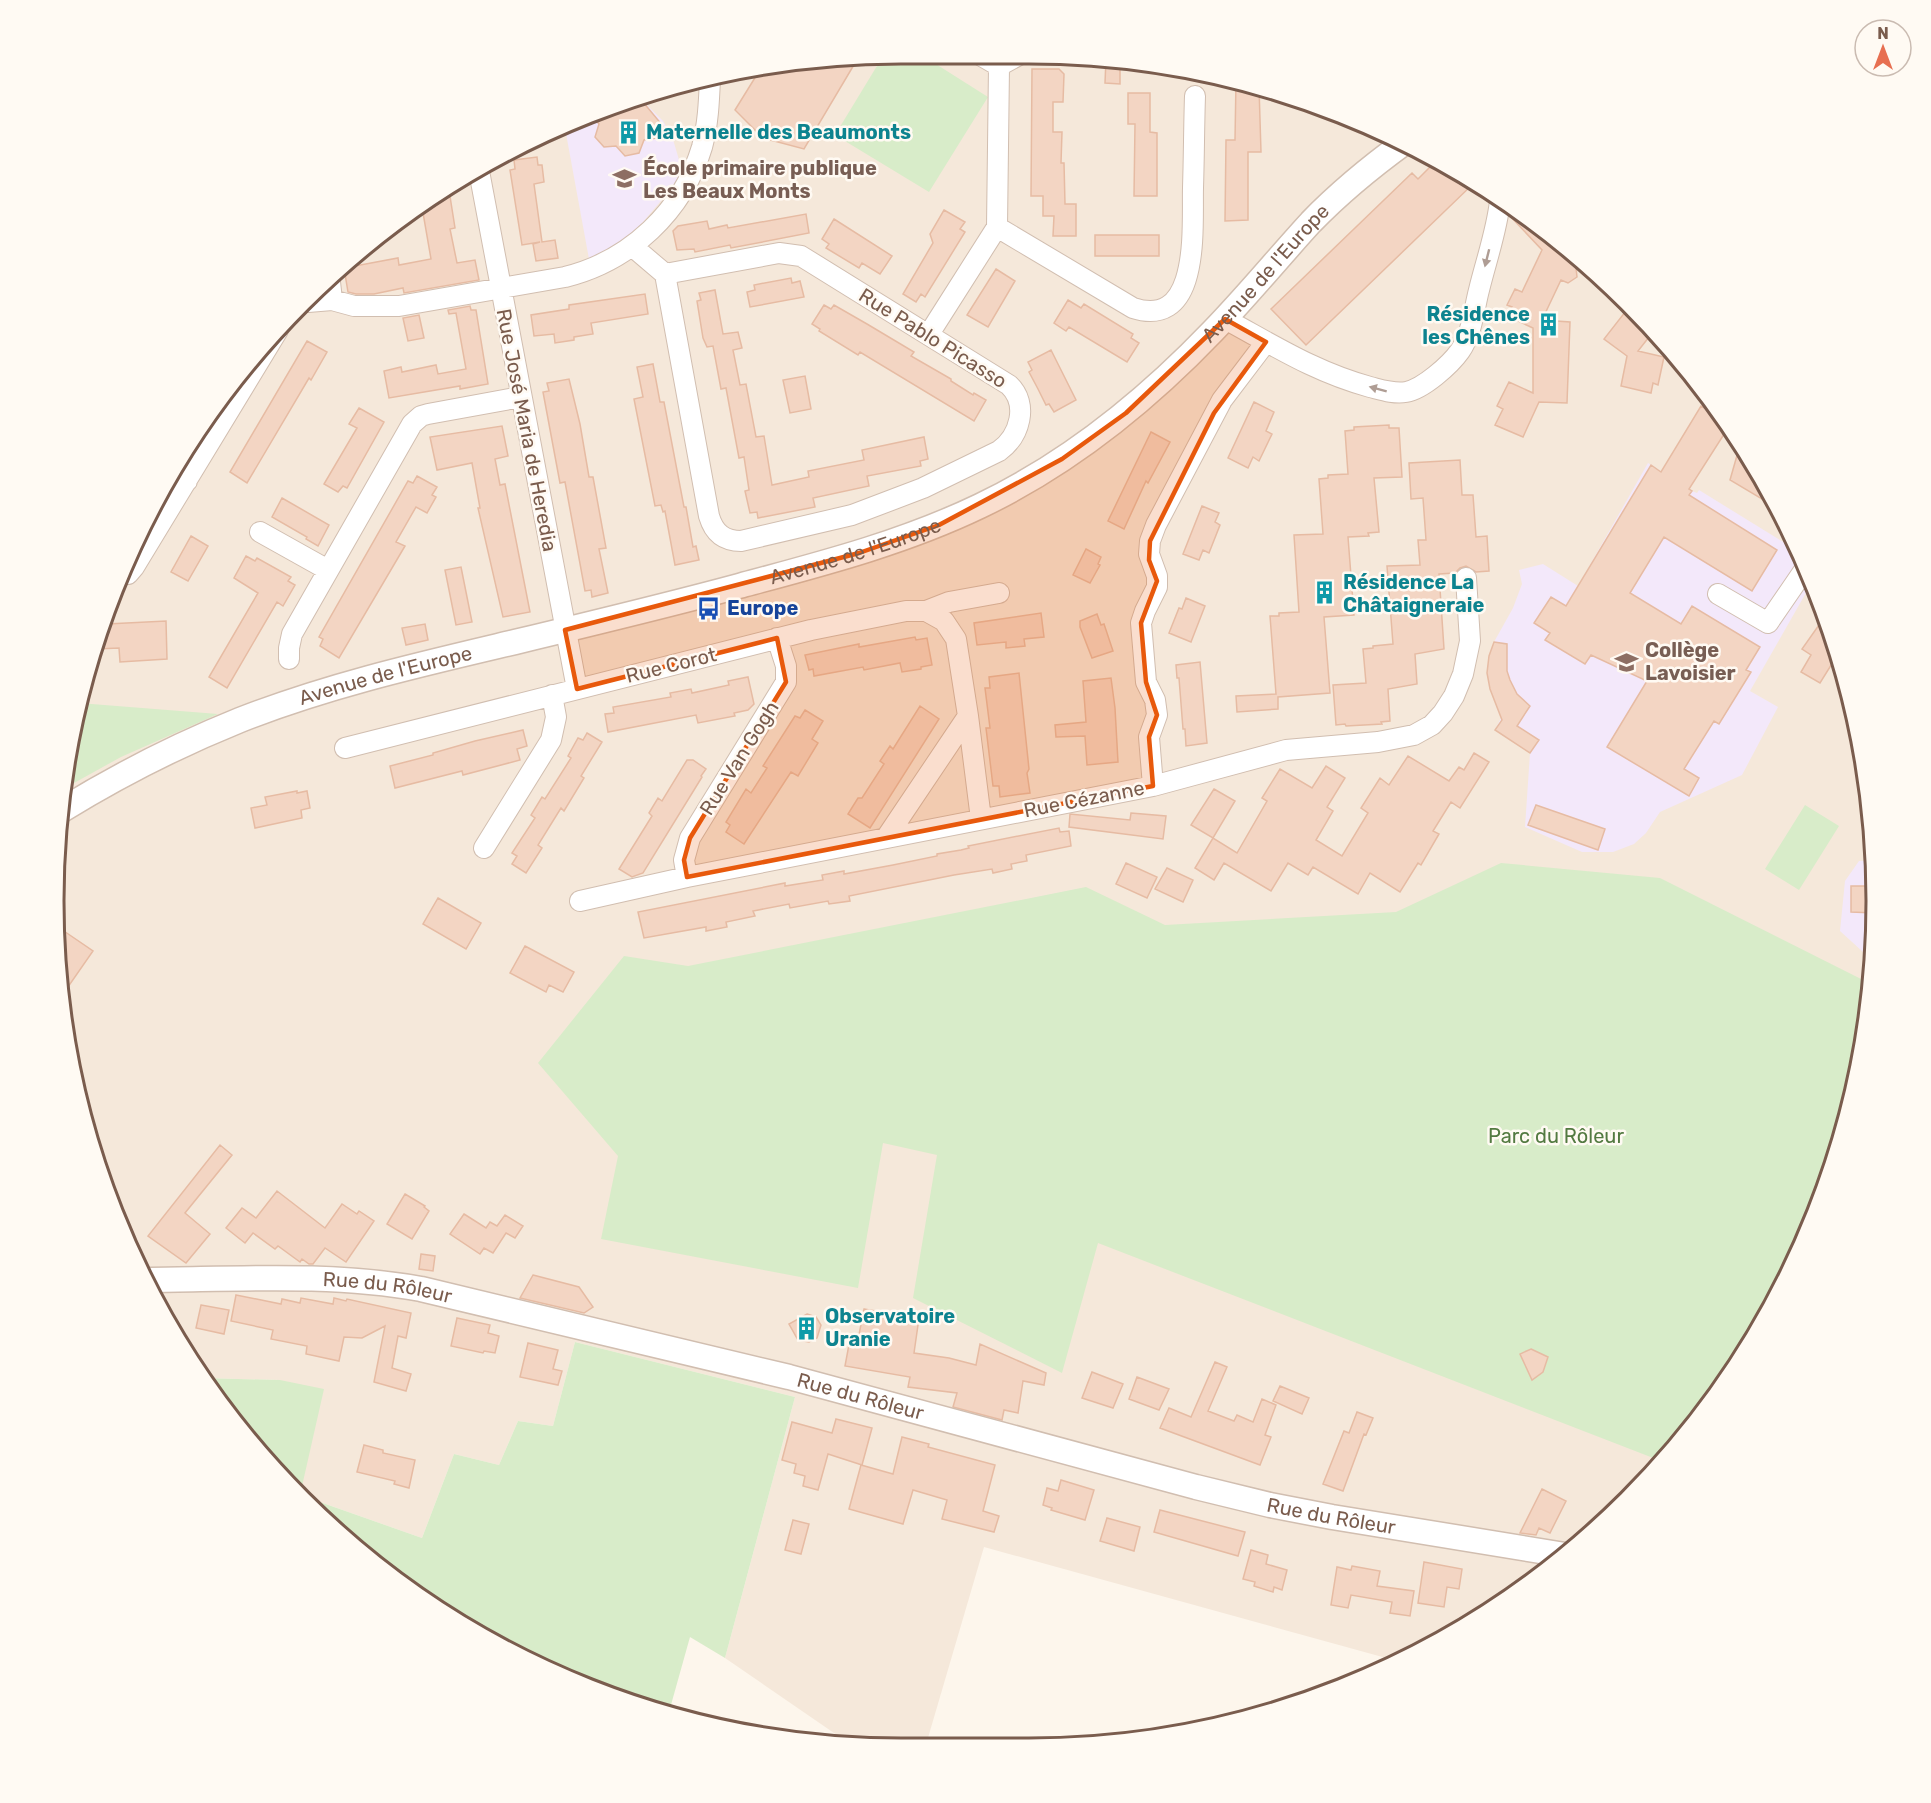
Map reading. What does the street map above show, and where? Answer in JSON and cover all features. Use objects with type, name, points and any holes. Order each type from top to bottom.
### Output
[{"type":"street","points":[[999,66],[1003,64]]},
{"type":"street","points":[[929,334],[997,227],[999,66]]},
{"type":"street","points":[[331,291],[354,306],[388,307],[578,274],[611,260],[652,229],[682,193],[702,147],[707,124],[709,87]]},
{"type":"street","points":[[997,227],[1132,308],[1154,311],[1168,305],[1179,294],[1190,267],[1195,96]]},
{"type":"street","name":"Avenue de l'Europe","points":[[71,805],[163,754],[226,726],[284,704],[394,671],[565,630],[859,553],[922,531],[976,508],[1047,469],[1112,423],[1174,369],[1225,319],[1321,213],[1396,149]]},
{"type":"street","name":"Rue José Maria de Heredia","points":[[480,179],[577,689]]},
{"type":"street","points":[[1225,319],[1302,362],[1334,376],[1389,392],[1405,392],[1424,384],[1455,357],[1466,340],[1498,208]]},
{"type":"street","points":[[632,246],[665,274]]},
{"type":"street","name":"Rue Pablo Picasso","points":[[779,253],[801,256],[1004,381],[1018,396],[1021,410],[1015,433],[999,451],[923,488],[852,515],[751,539],[733,541],[720,536],[711,524],[709,516],[665,274],[779,253]]},
{"type":"street","points":[[1153,786],[1149,737],[1157,715],[1155,700],[1146,682],[1141,623],[1155,594],[1157,581],[1149,560],[1150,541],[1156,525],[1215,413],[1229,390],[1266,342]]},
{"type":"street","points":[[289,659],[292,634],[412,424],[428,414],[521,397]]},
{"type":"street","points":[[199,447],[220,417]]},
{"type":"street","points":[[139,557],[169,498]]},
{"type":"street","points":[[260,532],[328,570]]},
{"type":"street","points":[[1718,594],[1768,623],[1801,576]]},
{"type":"street","name":"Rue Cézanne","points":[[580,901],[687,877],[1153,786],[1286,750],[1404,738],[1432,725],[1449,706],[1467,664],[1470,628],[1466,578]]},
{"type":"street","name":"Rue Corot","points":[[345,748],[777,638],[891,613],[926,611],[949,602],[999,594]]},
{"type":"street","points":[[926,611],[944,621],[954,634],[968,716],[981,819]]},
{"type":"street","name":"Rue Van Gogh","points":[[687,877],[684,860],[690,838],[786,682],[786,666],[777,638]]},
{"type":"street","points":[[484,848],[551,740],[556,717],[552,695]]},
{"type":"street","points":[[886,838],[968,716]]},
{"type":"street","name":"Rue du Rôleur","points":[[155,1280],[340,1280],[386,1283],[421,1289],[789,1377],[1254,1502],[1554,1553]]},
{"type":"highlighted area","points":[[1225,319],[1266,342],[1214,413],[1150,541],[1149,560],[1157,581],[1141,623],[1146,682],[1157,715],[1149,737],[1153,786],[687,877],[684,860],[690,838],[786,682],[777,638],[577,689],[565,630],[859,553],[939,525],[1062,459],[1126,413]]},
{"type":"shaded area","points":[[902,64],[1030,64],[1084,66],[1193,81],[1246,93],[1350,128],[1400,151],[1495,206],[1539,237],[1621,310],[1694,392],[1725,436],[1780,531],[1803,581],[1838,685],[1850,738],[1865,847],[1866,902],[1865,956],[1850,1065],[1838,1118],[1803,1222],[1780,1272],[1725,1367],[1694,1411],[1621,1493],[1539,1566],[1495,1597],[1448,1626],[1387,1658],[984,1547],[928,1738],[838,1736],[725,1658],[795,1397],[575,1342],[553,1426],[518,1421],[499,1465],[454,1454],[422,1538],[319,1502],[297,1480],[280,1380],[214,1378],[177,1320],[151,1272],[128,1222],[109,1171],[93,1118],[81,1065],[66,956],[64,902],[66,847],[72,792],[93,685],[128,581],[151,531],[206,436],[237,392],[310,310],[392,237],[436,206],[531,151],[581,128],[685,93],[792,72],[847,66]]},
{"type":"shaded area","name":"École primaire publique Les Beaux Monts","points":[[647,105],[663,121],[672,136],[682,170],[671,189],[643,222],[609,250],[589,259],[566,135]]},
{"type":"shaded area","name":"Collège Lavoisier","points":[[1648,463],[1692,491],[1697,493],[1699,490],[1786,544],[1807,591],[1750,691],[1778,707],[1742,775],[1660,812],[1646,833],[1634,844],[1613,852],[1582,852],[1525,827],[1530,753],[1495,730],[1503,714],[1491,692],[1488,667],[1494,642],[1513,608],[1522,584],[1519,570],[1543,564],[1578,586]]},
{"type":"shaded area","points":[[1859,861],[1865,861],[1865,954],[1840,931],[1845,881]]},
{"type":"green space","points":[[936,64],[988,97],[929,192],[835,135],[878,65]]},
{"type":"green space","points":[[89,704],[218,714],[121,757],[73,783]]},
{"type":"green space","points":[[1805,805],[1839,826],[1799,890],[1765,869]]},
{"type":"green space","name":"Parc du Rôleur","points":[[1501,863],[1660,878],[1862,980],[1850,1065],[1838,1118],[1803,1222],[1780,1272],[1725,1367],[1694,1411],[1654,1458],[1098,1243],[1062,1373],[913,1298],[937,1155],[883,1143],[858,1288],[601,1239],[618,1156],[538,1063],[624,956],[688,966],[1086,887],[1165,925],[1396,912]]},
{"type":"green space","points":[[575,1342],[795,1397],[725,1658],[690,1637],[671,1706],[581,1675],[483,1626],[392,1566],[319,1502],[422,1538],[454,1454],[499,1465],[518,1421],[553,1426]]},
{"type":"green space","points":[[214,1378],[280,1380],[324,1389],[302,1485],[237,1411]]},
{"type":"building","points":[[853,66],[804,149],[763,138],[735,110],[755,78]]},
{"type":"building","points":[[1106,68],[1120,70],[1120,84],[1105,83]]},
{"type":"building","points":[[1032,69],[1059,69],[1064,74],[1063,102],[1053,102],[1053,132],[1062,132],[1061,163],[1064,163],[1065,204],[1076,204],[1076,236],[1053,236],[1054,216],[1043,216],[1043,196],[1031,196]]},
{"type":"building","points":[[1236,91],[1259,97],[1261,152],[1248,152],[1248,220],[1225,221],[1226,140],[1235,140]]},
{"type":"building","points":[[1128,93],[1150,93],[1150,132],[1157,133],[1157,196],[1134,196],[1135,124],[1128,124]]},
{"type":"building","name":"Maternelle des Beaumonts","points":[[645,105],[663,126],[656,138],[644,140],[639,153],[625,156],[616,146],[604,147],[595,137],[599,124],[597,122]]},
{"type":"building","points":[[537,157],[538,165],[542,165],[544,182],[534,184],[542,242],[555,240],[558,258],[536,261],[533,244],[540,242],[522,245],[510,170],[515,169],[515,160]]},
{"type":"building","points":[[1430,167],[1468,189],[1306,345],[1271,309],[1412,173],[1418,179]]},
{"type":"building","points":[[450,197],[455,228],[450,229],[457,263],[475,260],[479,280],[404,293],[403,288],[374,294],[348,292],[345,276],[358,265],[398,258],[399,265],[431,259],[423,215]]},
{"type":"building","points":[[944,210],[965,222],[960,229],[965,232],[925,297],[921,294],[916,302],[903,294],[933,243],[930,234]]},
{"type":"building","points":[[806,214],[809,233],[731,248],[730,245],[695,252],[694,249],[677,250],[673,231],[678,226],[707,221],[709,229],[727,225],[728,228]]},
{"type":"building","name":"Résidence les Chênes","points":[[1512,218],[1576,268],[1577,277],[1568,283],[1561,280],[1542,320],[1570,322],[1567,403],[1539,402],[1523,437],[1495,425],[1503,409],[1497,406],[1509,382],[1533,393],[1533,328],[1507,316],[1512,307],[1507,305],[1515,289],[1522,292],[1542,250]]},
{"type":"building","points":[[834,219],[892,256],[880,274],[862,263],[859,268],[826,248],[829,244],[822,239]]},
{"type":"building","points":[[1095,235],[1159,235],[1159,256],[1095,256]]},
{"type":"building","points":[[996,269],[1015,281],[988,327],[967,315]]},
{"type":"building","points":[[791,278],[792,283],[800,281],[804,297],[750,307],[747,292],[755,290],[754,285]]},
{"type":"building","points":[[715,290],[723,334],[738,332],[742,348],[733,350],[740,385],[746,384],[756,437],[764,436],[772,485],[809,477],[808,471],[864,460],[862,450],[924,437],[928,459],[920,461],[921,466],[867,476],[869,486],[813,498],[815,507],[758,518],[757,512],[750,513],[745,491],[749,490],[744,457],[739,458],[726,388],[721,389],[713,346],[707,347],[703,338],[697,301],[701,300],[699,293]]},
{"type":"building","points":[[645,294],[648,314],[591,323],[593,334],[574,337],[574,340],[555,343],[554,334],[534,336],[531,315],[569,309],[569,305]]},
{"type":"building","points":[[1068,300],[1081,308],[1084,304],[1133,334],[1131,338],[1139,343],[1127,362],[1069,327],[1066,331],[1054,323]]},
{"type":"building","points":[[824,305],[831,309],[834,305],[867,324],[914,352],[911,356],[951,379],[973,395],[974,393],[986,400],[974,421],[860,352],[858,355],[819,331],[820,329],[812,324]]},
{"type":"building","points":[[470,306],[471,310],[476,310],[488,384],[460,389],[460,386],[389,398],[384,371],[401,367],[402,372],[436,365],[438,374],[466,369],[456,313],[449,314],[448,310]]},
{"type":"building","points":[[1624,313],[1648,338],[1638,351],[1664,357],[1658,385],[1653,383],[1651,393],[1621,386],[1627,356],[1604,339]]},
{"type":"building","points":[[419,315],[424,338],[408,341],[403,318]]},
{"type":"building","points":[[307,341],[327,352],[311,380],[309,378],[247,483],[230,472]]},
{"type":"building","points":[[1051,350],[1076,400],[1054,412],[1049,404],[1046,405],[1029,372],[1032,370],[1028,362]]},
{"type":"building","points":[[653,364],[660,402],[664,402],[693,547],[696,546],[699,560],[675,565],[665,511],[663,512],[661,505],[655,506],[634,399],[643,397],[637,367]]},
{"type":"building","points":[[805,376],[811,409],[790,413],[783,380]]},
{"type":"building","points":[[569,379],[589,477],[593,477],[606,548],[599,549],[608,593],[592,597],[591,590],[585,591],[565,482],[560,483],[543,392],[549,391],[547,383]]},
{"type":"building","points":[[1254,402],[1274,412],[1266,431],[1272,434],[1259,461],[1253,457],[1248,468],[1228,458]]},
{"type":"building","points":[[1701,406],[1706,409],[1724,434],[1689,489],[1692,491],[1689,495],[1777,550],[1752,591],[1664,537],[1630,593],[1681,624],[1692,606],[1760,647],[1746,670],[1751,672],[1719,724],[1714,721],[1684,769],[1699,778],[1689,796],[1607,747],[1647,681],[1591,655],[1585,664],[1545,640],[1550,633],[1534,623],[1551,597],[1566,606],[1651,465],[1661,472]]},
{"type":"building","points":[[359,408],[384,422],[347,488],[343,486],[338,492],[324,484],[357,428],[349,424]]},
{"type":"building","points":[[1389,425],[1389,428],[1399,428],[1402,477],[1374,478],[1379,532],[1368,533],[1369,536],[1348,537],[1354,615],[1324,617],[1330,693],[1278,697],[1278,709],[1237,712],[1236,696],[1276,694],[1270,616],[1299,612],[1294,535],[1323,534],[1319,479],[1328,478],[1328,475],[1348,474],[1345,431],[1354,430],[1354,427]]},
{"type":"building","points":[[502,426],[508,456],[495,459],[500,485],[505,484],[530,612],[503,617],[478,508],[480,508],[472,463],[437,470],[430,437]]},
{"type":"building","points":[[1151,432],[1170,442],[1148,483],[1146,481],[1124,529],[1108,521]]},
{"type":"building","points":[[1737,455],[1763,500],[1730,480]]},
{"type":"building","points":[[1460,460],[1462,495],[1473,495],[1476,537],[1487,536],[1489,571],[1476,572],[1466,566],[1455,573],[1439,574],[1444,649],[1415,654],[1417,684],[1388,689],[1390,721],[1381,722],[1382,724],[1336,725],[1333,685],[1366,683],[1363,649],[1393,644],[1387,566],[1420,565],[1418,540],[1426,540],[1423,498],[1411,499],[1409,463]]},
{"type":"building","points":[[417,476],[437,487],[432,495],[436,497],[427,513],[416,507],[396,542],[405,546],[339,658],[320,646],[323,639],[319,637],[408,481],[413,483]]},
{"type":"building","points":[[282,498],[329,525],[318,546],[272,517]]},
{"type":"building","points":[[1202,506],[1219,513],[1215,522],[1220,525],[1209,553],[1203,550],[1199,560],[1183,554]]},
{"type":"building","points":[[191,536],[208,546],[188,581],[171,572]]},
{"type":"building","points":[[1086,549],[1101,557],[1098,564],[1100,565],[1090,583],[1073,575]]},
{"type":"building","points":[[246,556],[255,561],[257,558],[291,577],[288,581],[295,585],[283,606],[277,602],[227,688],[209,677],[258,593],[234,578]]},
{"type":"building","points":[[461,567],[472,622],[456,625],[445,570]]},
{"type":"building","points":[[1186,598],[1205,606],[1191,642],[1169,633],[1179,608],[1182,609]]},
{"type":"building","points":[[1041,613],[1044,637],[1024,639],[1025,646],[1006,648],[1006,642],[977,645],[974,623]]},
{"type":"building","points":[[1097,614],[1101,625],[1104,624],[1113,651],[1092,658],[1080,627],[1080,621]]},
{"type":"building","points":[[166,621],[167,659],[120,662],[119,648],[104,649],[112,624]]},
{"type":"building","points":[[425,624],[428,640],[406,645],[402,628]]},
{"type":"building","points":[[1819,625],[1832,664],[1820,683],[1801,672],[1811,655],[1802,649]]},
{"type":"building","points":[[915,637],[916,640],[927,638],[932,665],[902,672],[900,663],[814,676],[813,669],[809,670],[805,655],[859,644],[859,647]]},
{"type":"building","points":[[1494,642],[1507,644],[1507,671],[1510,680],[1517,694],[1530,706],[1517,726],[1539,740],[1530,753],[1495,730],[1502,720],[1490,689],[1487,673]]},
{"type":"building","points":[[1200,662],[1207,743],[1186,746],[1176,665]]},
{"type":"building","points":[[1019,673],[1030,793],[1000,797],[999,786],[993,786],[986,728],[990,728],[985,688],[990,688],[989,677]]},
{"type":"building","points":[[748,677],[754,704],[748,710],[734,713],[735,716],[698,723],[696,715],[608,732],[605,714],[614,713],[613,707],[671,697],[670,693],[691,689],[692,693],[729,685],[728,681]]},
{"type":"building","points":[[1111,678],[1118,762],[1087,765],[1085,736],[1056,737],[1055,725],[1086,722],[1083,681]]},
{"type":"building","points":[[920,706],[939,719],[870,828],[848,814],[858,798],[862,798],[884,764],[880,761],[890,746],[893,749]]},
{"type":"building","points":[[805,710],[823,721],[812,739],[818,743],[798,776],[791,772],[744,844],[726,832],[730,825],[726,822],[746,789],[751,793],[767,768],[763,766],[795,716],[800,718]]},
{"type":"building","points":[[523,730],[527,746],[517,749],[520,760],[463,775],[462,771],[395,788],[390,766],[475,741]]},
{"type":"building","points":[[587,733],[602,742],[581,776],[584,778],[564,811],[561,808],[538,845],[542,848],[526,873],[512,864],[517,856],[512,853],[535,818],[531,815],[542,797],[545,799],[571,758],[568,756],[578,738],[583,740]]},
{"type":"building","points":[[1474,753],[1489,762],[1460,808],[1451,802],[1433,831],[1439,834],[1421,865],[1418,863],[1400,892],[1370,873],[1358,894],[1313,867],[1308,875],[1288,863],[1271,891],[1224,863],[1214,880],[1195,868],[1213,838],[1237,853],[1267,801],[1262,798],[1280,769],[1312,788],[1326,766],[1345,778],[1327,807],[1333,811],[1316,840],[1342,856],[1368,813],[1361,808],[1380,778],[1389,785],[1408,756],[1449,781],[1459,767],[1464,770]]},
{"type":"building","points":[[687,760],[693,760],[706,769],[643,873],[632,877],[619,869],[652,816],[649,813],[658,798],[662,801]]},
{"type":"building","points":[[1214,789],[1235,801],[1213,838],[1191,825]]},
{"type":"building","points":[[297,791],[297,793],[307,791],[310,808],[301,810],[302,818],[255,828],[251,808],[267,805],[265,797]]},
{"type":"building","points":[[1536,805],[1605,829],[1598,850],[1528,825]]},
{"type":"building","points":[[1131,813],[1166,816],[1163,839],[1069,827],[1070,814],[1130,820]]},
{"type":"building","points":[[1059,828],[1060,832],[1069,831],[1071,846],[1026,855],[1027,861],[1011,864],[1012,869],[993,873],[992,869],[954,875],[849,896],[850,901],[829,904],[828,901],[790,908],[789,904],[753,911],[755,916],[726,922],[727,927],[706,931],[706,927],[644,938],[638,912],[785,883],[785,886],[823,880],[822,875],[844,871],[844,874],[893,865],[969,848],[968,846]]},
{"type":"building","points":[[1126,863],[1157,877],[1147,898],[1116,884]]},
{"type":"building","points":[[1167,868],[1193,880],[1183,902],[1155,889]]},
{"type":"building","points":[[1851,886],[1866,886],[1866,913],[1851,912]]},
{"type":"building","points":[[438,898],[481,923],[466,949],[423,924]]},
{"type":"building","points":[[65,932],[93,951],[69,985]]},
{"type":"building","points":[[525,946],[574,972],[563,992],[549,985],[546,992],[510,973]]},
{"type":"building","points":[[220,1145],[232,1155],[185,1213],[210,1234],[186,1263],[148,1236]]},
{"type":"building","points":[[277,1191],[325,1228],[342,1204],[374,1221],[346,1262],[325,1248],[313,1264],[302,1259],[300,1262],[278,1246],[275,1249],[253,1233],[245,1243],[226,1228],[242,1208],[256,1218]]},
{"type":"building","points":[[405,1194],[429,1211],[412,1239],[387,1224]]},
{"type":"building","points":[[464,1214],[486,1228],[490,1222],[497,1226],[505,1215],[523,1226],[515,1238],[506,1233],[493,1253],[484,1248],[480,1254],[450,1234]]},
{"type":"building","points":[[421,1254],[435,1256],[433,1271],[419,1269]]},
{"type":"building","points":[[533,1275],[579,1287],[593,1307],[584,1313],[520,1298]]},
{"type":"building","points":[[236,1295],[281,1304],[282,1299],[300,1303],[301,1298],[333,1304],[334,1298],[346,1301],[347,1299],[411,1313],[406,1338],[398,1336],[392,1368],[411,1374],[406,1391],[374,1382],[385,1326],[362,1338],[344,1337],[339,1361],[306,1354],[307,1346],[271,1339],[273,1330],[231,1321]]},
{"type":"building","points":[[201,1305],[229,1310],[224,1334],[196,1328]]},
{"type":"building","points":[[864,1309],[904,1316],[905,1312],[919,1318],[914,1353],[976,1365],[980,1344],[1046,1373],[1044,1385],[1023,1381],[1018,1413],[1004,1410],[1002,1420],[953,1407],[957,1393],[908,1387],[910,1377],[845,1366],[850,1339],[858,1340]]},
{"type":"building","name":"Observatoire Uranie","points":[[807,1314],[816,1317],[821,1325],[817,1338],[809,1342],[798,1340],[789,1324]]},
{"type":"building","points":[[457,1318],[490,1325],[488,1333],[499,1336],[495,1353],[484,1351],[483,1353],[451,1346]]},
{"type":"building","points":[[528,1343],[558,1350],[553,1369],[562,1371],[558,1385],[520,1377]]},
{"type":"building","points":[[1531,1349],[1548,1357],[1543,1372],[1532,1380],[1520,1354]]},
{"type":"building","points":[[1215,1362],[1227,1367],[1208,1411],[1234,1421],[1237,1415],[1253,1422],[1262,1399],[1276,1405],[1265,1435],[1271,1437],[1260,1465],[1160,1428],[1169,1408],[1191,1417]]},
{"type":"building","points":[[1092,1372],[1123,1384],[1113,1408],[1082,1398]]},
{"type":"building","points":[[1137,1377],[1169,1389],[1159,1410],[1129,1399]]},
{"type":"building","points":[[1280,1386],[1309,1398],[1302,1414],[1273,1401]]},
{"type":"building","points":[[1357,1412],[1373,1418],[1366,1435],[1364,1434],[1343,1491],[1323,1484],[1344,1431],[1349,1433]]},
{"type":"building","points":[[836,1419],[872,1428],[862,1465],[828,1454],[818,1490],[803,1486],[805,1476],[794,1473],[796,1464],[782,1460],[792,1422],[832,1433]]},
{"type":"building","points":[[902,1437],[929,1444],[928,1447],[995,1465],[983,1511],[999,1516],[994,1532],[942,1519],[947,1500],[913,1490],[903,1524],[849,1509],[861,1465],[893,1474]]},
{"type":"building","points":[[364,1445],[383,1450],[383,1453],[415,1460],[409,1488],[394,1484],[395,1481],[357,1472]]},
{"type":"building","points":[[1061,1480],[1094,1490],[1085,1520],[1051,1510],[1052,1508],[1043,1505],[1047,1488],[1058,1491]]},
{"type":"building","points":[[1542,1489],[1566,1501],[1550,1533],[1539,1528],[1536,1535],[1520,1533]]},
{"type":"building","points":[[1160,1510],[1245,1532],[1238,1556],[1154,1532]]},
{"type":"building","points":[[1107,1518],[1140,1527],[1134,1551],[1100,1541]]},
{"type":"building","points":[[793,1520],[809,1524],[801,1554],[785,1550]]},
{"type":"building","points":[[1251,1550],[1268,1555],[1266,1564],[1287,1570],[1282,1590],[1274,1587],[1273,1592],[1254,1586],[1255,1582],[1243,1579]]},
{"type":"building","points":[[1424,1562],[1462,1569],[1459,1589],[1447,1587],[1444,1607],[1418,1603]]},
{"type":"building","points":[[1352,1566],[1380,1571],[1377,1586],[1414,1591],[1410,1616],[1390,1613],[1392,1602],[1351,1595],[1348,1608],[1331,1605],[1337,1567],[1351,1570]]},
{"type":"place","name":"Maternelle des Beaumonts","points":[[628,132]]},
{"type":"place","name":"École primaire publique Les Beaux Monts","points":[[625,179]]},
{"type":"place","name":"Résidence les Chênes","points":[[1548,325]]},
{"type":"place","name":"Résidence La Châtaigneraie","points":[[1325,593]]},
{"type":"place","name":"Europe","points":[[709,608]]},
{"type":"place","name":"Collège Lavoisier","points":[[1627,662]]},
{"type":"place","name":"Observatoire Uranie","points":[[807,1328]]}]
